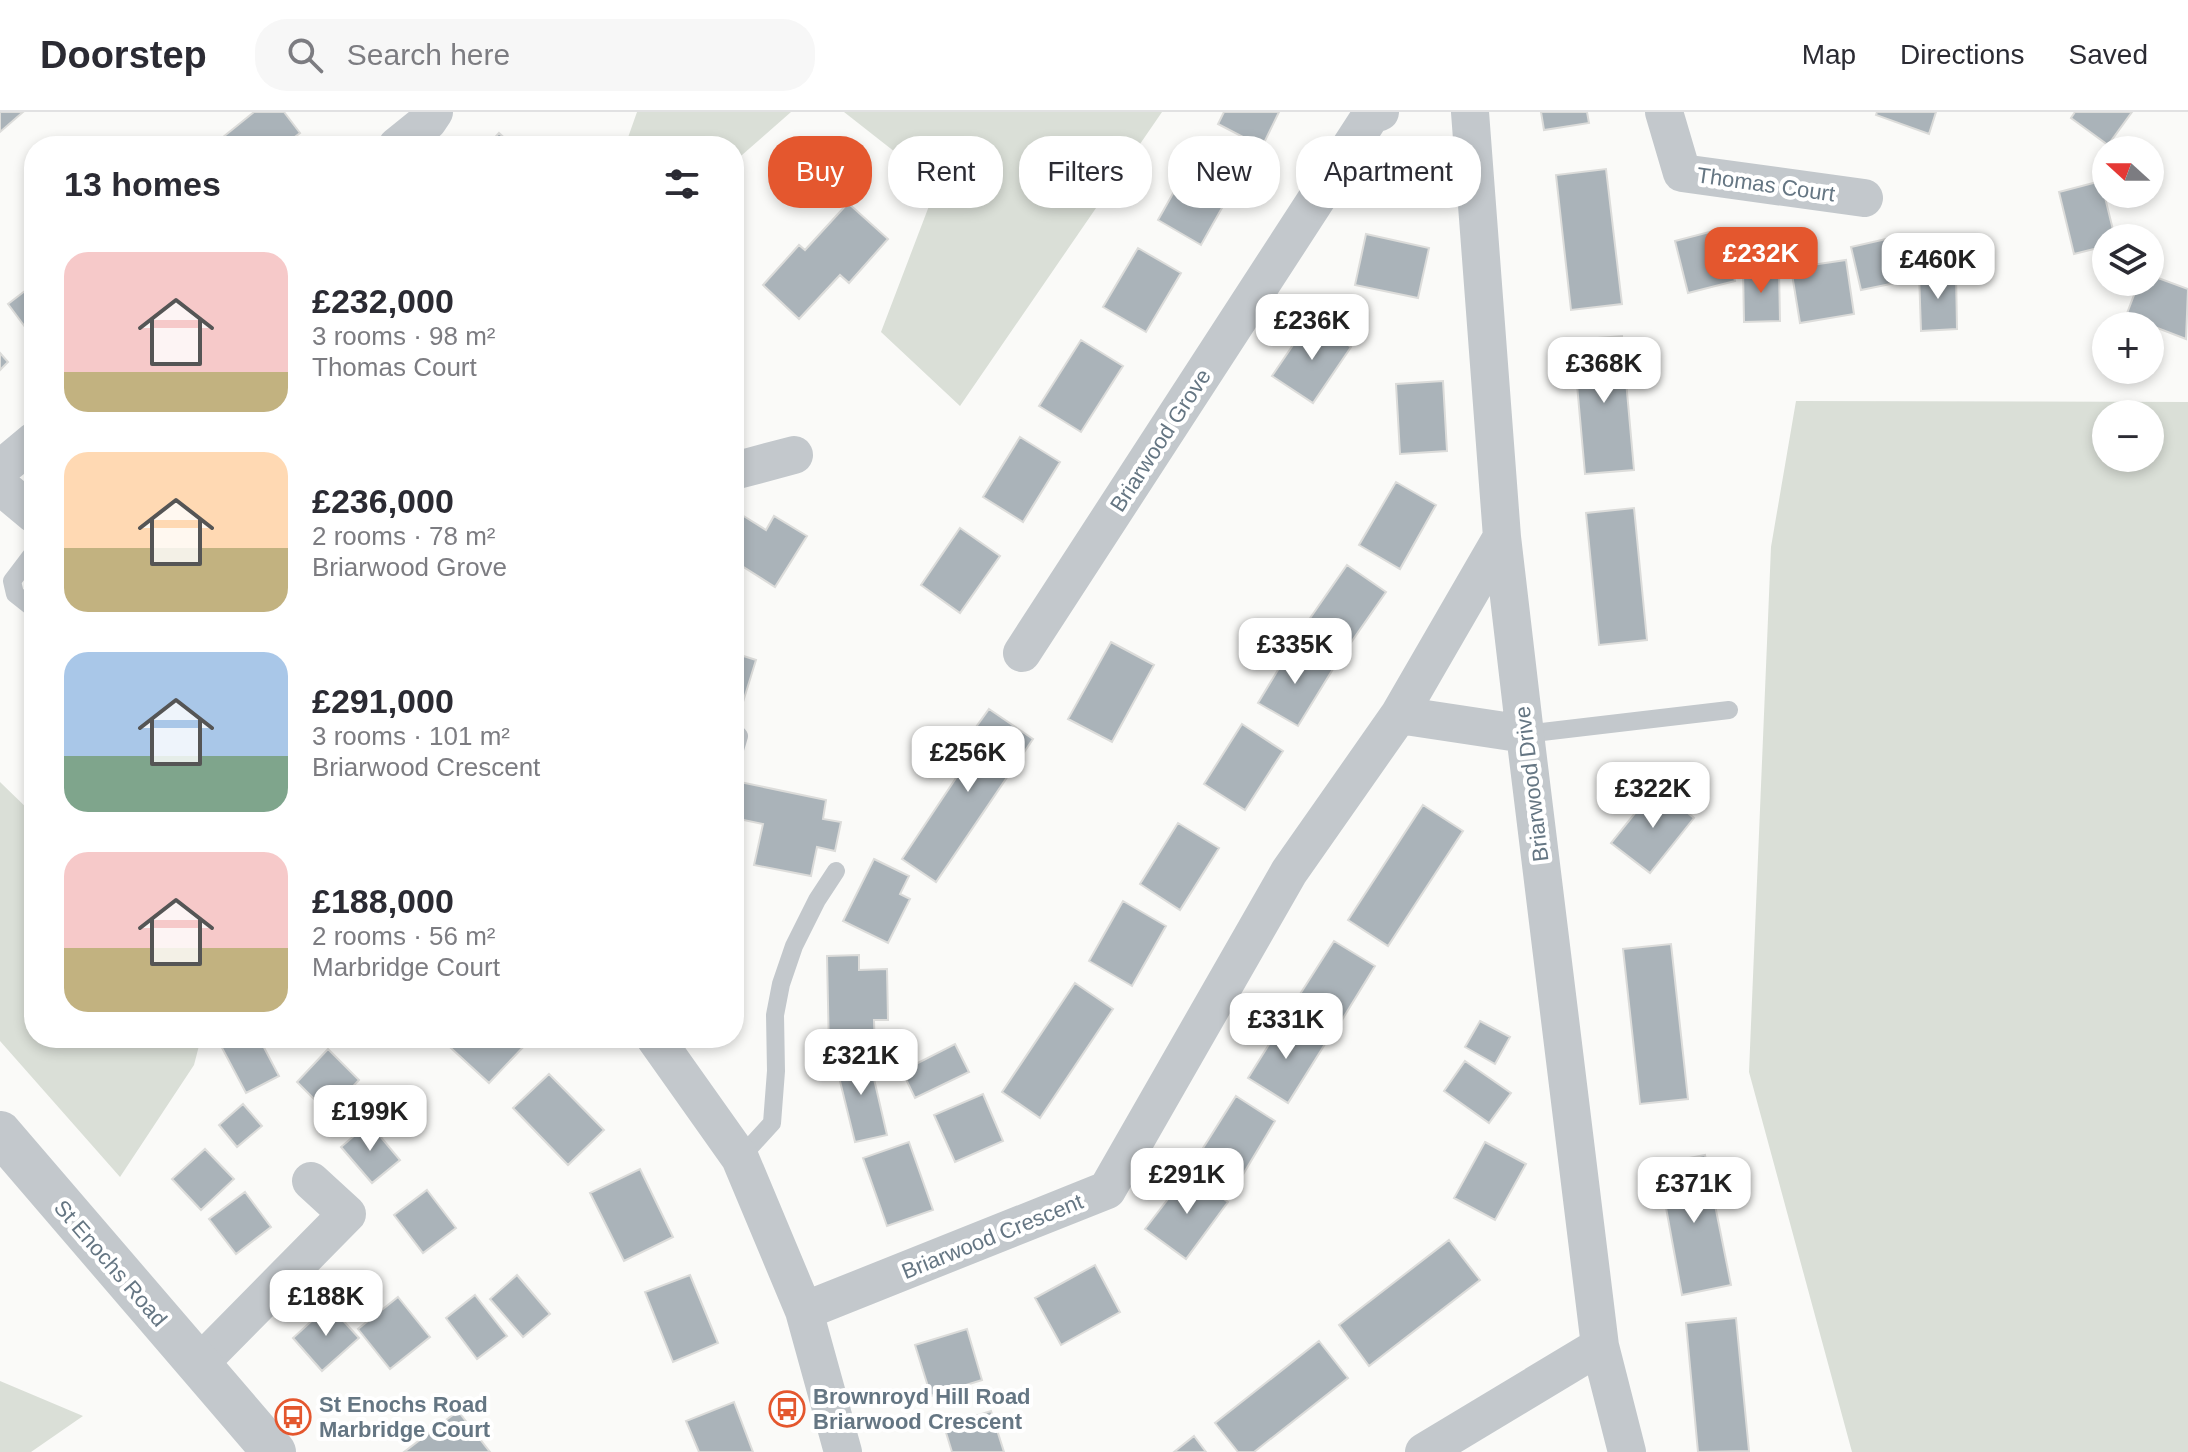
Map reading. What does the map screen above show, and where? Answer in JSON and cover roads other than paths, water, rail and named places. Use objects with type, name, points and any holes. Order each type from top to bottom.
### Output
[{"type":"street","points":[[409,136],[434,112]]},
{"type":"street","name":"Briarwood Grove","points":[[1022,653],[1371,115],[1380,112]]},
{"type":"street","name":"Briarwood Drive","points":[[1470,112],[1502,537],[1525,734],[1600,1346],[1627,1452]]},
{"type":"street","name":"Thomas Court","points":[[1664,112],[1682,173],[1864,198]]},
{"type":"street","points":[[0,469],[24,449]]},
{"type":"street","points":[[744,468],[794,455]]},
{"type":"street","points":[[0,486],[24,506]]},
{"type":"street","name":"Briarwood Crescent","points":[[804,1311],[1107,1190],[1289,872],[1399,715],[1502,537]]},
{"type":"street","points":[[1399,715],[1525,734]]},
{"type":"street","points":[[662,1048],[740,1158],[804,1311],[843,1452]]},
{"type":"street","name":"St Enochs Road","points":[[0,1133],[274,1452]]},
{"type":"street","points":[[211,1379],[347,1214],[311,1181]]},
{"type":"street","points":[[1424,1452],[1600,1346]]},
{"type":"lane","points":[[24,565],[12,581],[15,594],[24,601]]},
{"type":"lane","points":[[1525,734],[1729,710]]},
{"type":"lane","points":[[740,1158],[772,1123],[776,1071],[775,1015],[781,984],[794,946],[817,900],[836,871]]},
{"type":"place","name":"Brownroyd Hill Road Briarwood Crescent","points":[[787,1409]]},
{"type":"place","name":"St Enochs Road Marbridge Court","points":[[293,1417]]}]
